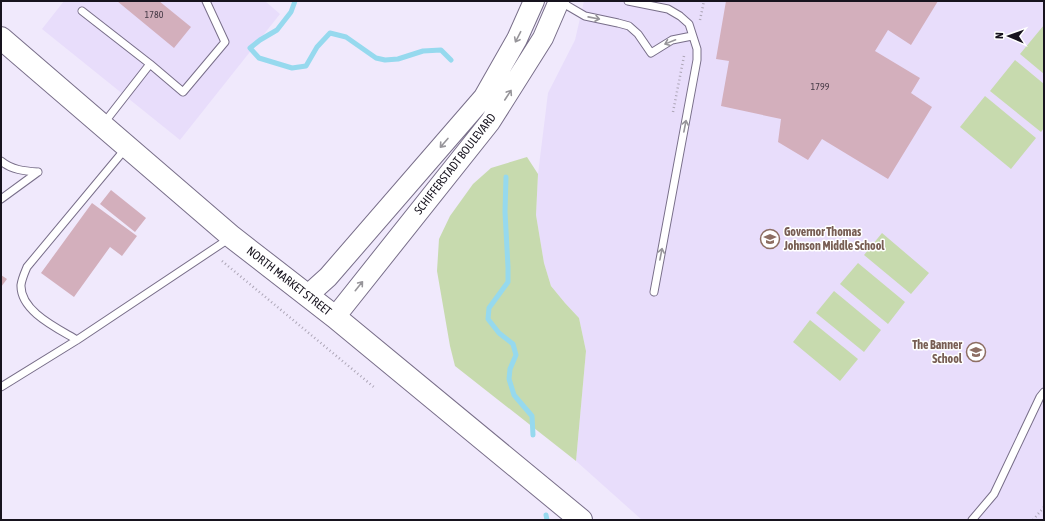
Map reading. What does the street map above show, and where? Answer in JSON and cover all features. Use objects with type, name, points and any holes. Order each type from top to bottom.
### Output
[{"type":"main road","name":"SCHIFFERSTADT BOULEVARD","points":[[308,295],[328,277],[484,97],[517,39],[534,1]]},
{"type":"main road","name":"SCHIFFERSTADT BOULEVARD","points":[[335,317],[490,122],[543,38],[559,1]]},
{"type":"main road","name":"NORTH MARKET STREET","points":[[1,38],[232,237],[308,295],[581,520]]},
{"type":"lane","points":[[82,11],[183,92],[225,42],[206,1]]},
{"type":"lane","points":[[559,1],[585,16],[628,26],[638,34],[650,53],[672,40],[692,36]]},
{"type":"lane","points":[[628,1],[668,9],[680,16],[689,24],[697,49],[697,60],[654,292]]},
{"type":"lane","points":[[103,125],[150,64]]},
{"type":"lane","points":[[77,340],[35,313],[26,303],[21,285],[23,277],[27,267],[128,146]]},
{"type":"lane","points":[[1,161],[20,171],[38,172],[1,199]]},
{"type":"lane","points":[[1,387],[77,340],[232,237]]},
{"type":"lane","points":[[972,520],[994,494],[1040,397],[1044,392]]},
{"type":"path","points":[[700,21],[704,1]]},
{"type":"path","points":[[673,112],[684,55]]},
{"type":"path","points":[[222,261],[375,388]]},
{"type":"path","points":[[1033,520],[1044,506]]},
{"type":"shaded area","points":[[64,1],[265,1],[280,14],[180,140],[42,29]]},
{"type":"shaded area","name":"Governor Thomas Johnson Middle School","points":[[584,1],[1044,1],[1044,520],[642,520],[576,461],[586,351],[579,318],[551,286],[544,263],[536,215],[538,174],[548,93],[575,40]]},
{"type":"green space","points":[[1044,25],[1044,74],[1020,54]]},
{"type":"green space","points":[[1015,60],[1044,84],[1044,128],[1041,132],[990,91]]},
{"type":"green space","points":[[985,96],[1036,138],[1011,169],[960,127]]},
{"type":"green space","points":[[527,157],[538,174],[536,215],[544,263],[551,286],[579,318],[586,351],[576,461],[455,366],[437,271],[439,239],[450,216],[473,184],[491,168]]},
{"type":"green space","points":[[882,233],[929,273],[911,294],[864,255]]},
{"type":"green space","points":[[858,263],[905,302],[888,324],[840,284]]},
{"type":"green space","points":[[834,291],[881,330],[864,352],[816,313]]},
{"type":"green space","points":[[810,320],[858,359],[840,381],[793,342]]},
{"type":"building","points":[[117,1],[159,1],[191,27],[174,48]]},
{"type":"building","points":[[726,1],[938,1],[911,45],[888,30],[875,51],[920,78],[911,93],[932,107],[888,179],[822,139],[808,160],[778,142],[781,119],[721,106],[729,61],[716,59]]},
{"type":"building","points":[[111,190],[146,218],[135,232],[100,204]]},
{"type":"building","points":[[92,203],[137,236],[122,256],[110,247],[74,297],[41,273]]},
{"type":"building","points":[[1,275],[7,279],[1,287]]},
{"type":"waterway","points":[[295,1],[291,12],[277,30],[250,48],[259,58],[292,68],[306,66],[317,47],[330,33],[346,37],[376,58],[385,60],[398,59],[423,51],[441,50],[451,60]]},
{"type":"waterway","points":[[506,177],[505,212],[508,282],[489,308],[488,319],[499,333],[513,344],[516,355],[510,369],[509,379],[514,395],[532,416],[533,435]]},
{"type":"waterway","points":[[546,515],[547,520]]},
{"type":"place","name":"Governor Thomas Johnson Middle School","points":[[770,239]]},
{"type":"place","name":"The Banner School","points":[[976,352]]}]
